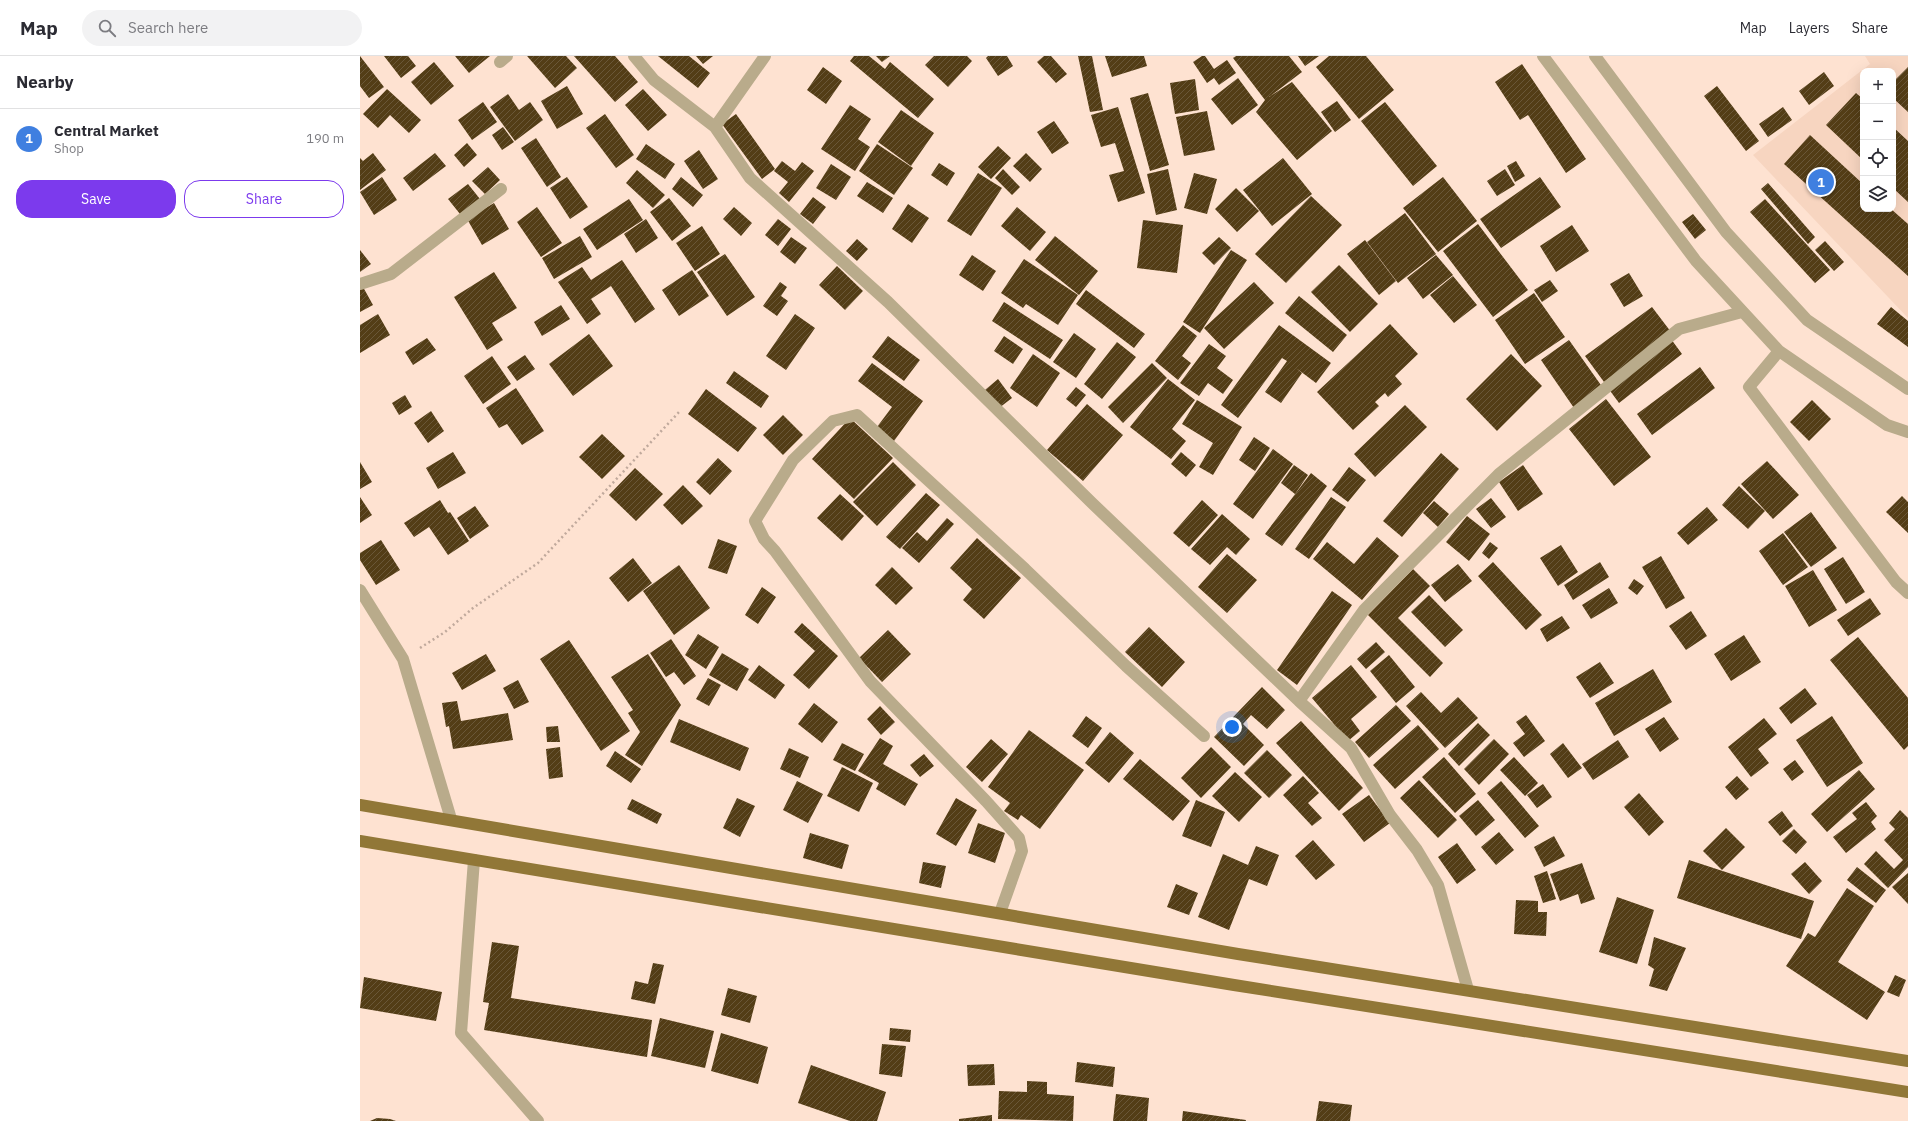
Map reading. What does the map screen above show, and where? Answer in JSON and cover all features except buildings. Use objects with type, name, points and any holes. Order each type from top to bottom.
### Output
[{"type":"main road","points":[[360,805],[1000,913],[1468,990],[1908,1060]]},
{"type":"main road","points":[[360,841],[1242,986],[1908,1092]]},
{"type":"street","points":[[634,56],[654,80],[715,127],[750,178],[888,302],[1092,503],[1299,701],[1351,748],[1390,815],[1417,850],[1438,885],[1468,990]]},
{"type":"street","points":[[715,127],[765,56]]},
{"type":"street","points":[[1543,56],[1696,261],[1779,351],[1887,425],[1908,432]]},
{"type":"street","points":[[1595,56],[1726,232],[1807,320],[1908,389]]},
{"type":"street","points":[[360,284],[391,274],[501,189]]},
{"type":"street","points":[[1299,701],[1364,610],[1500,474],[1679,329],[1742,312]]},
{"type":"street","points":[[1779,351],[1749,387],[1896,582],[1908,593]]},
{"type":"street","points":[[1000,913],[1022,851],[1019,838],[986,801],[870,681],[775,550],[764,539],[755,522],[792,460],[833,421],[856,415],[1025,569],[1126,666],[1204,736]]},
{"type":"street","points":[[360,590],[403,659],[450,819]]},
{"type":"street","points":[[474,860],[461,1033],[538,1121]]},
{"type":"path","points":[[403,659],[445,632],[473,608],[538,563],[680,411]]},
{"type":"shaded area","points":[[1865,56],[1908,56],[1908,318],[1753,155],[1860,72],[1860,212],[1896,212],[1896,68],[1865,68],[1870,64]]},
{"type":"place","name":"Central Market","points":[[1821,182]]}]
